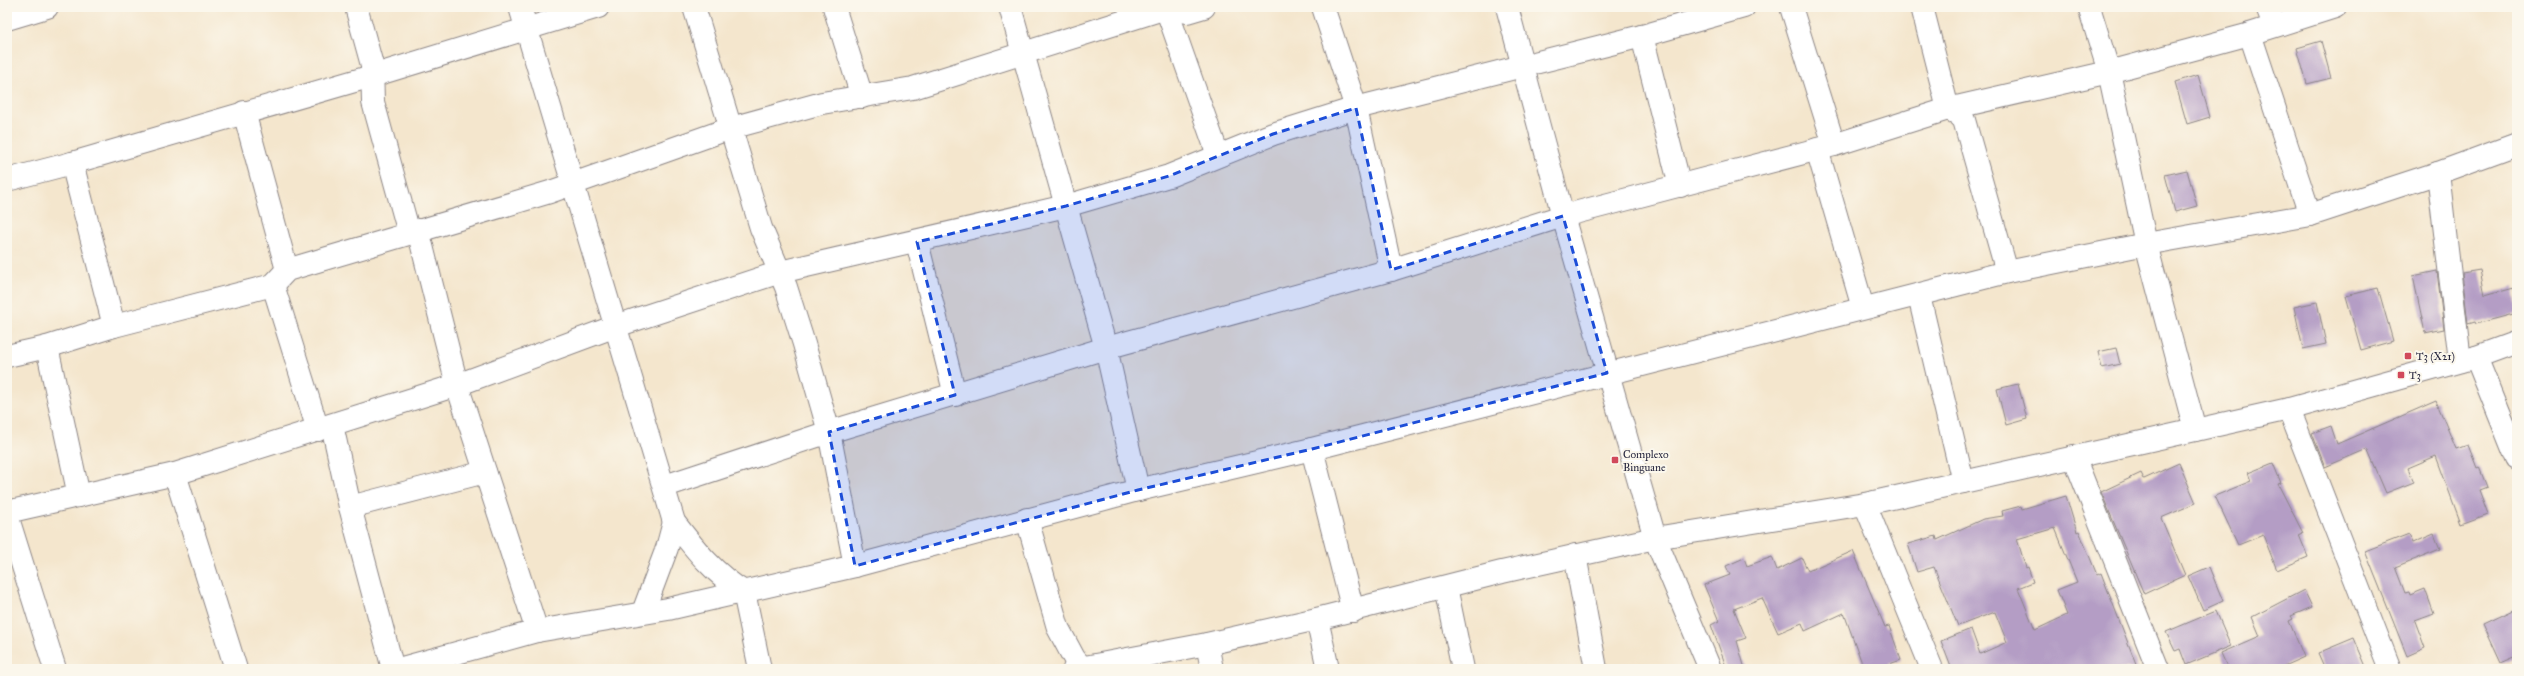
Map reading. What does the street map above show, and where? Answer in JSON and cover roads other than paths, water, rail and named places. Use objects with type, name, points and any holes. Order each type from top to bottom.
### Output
[{"type":"street","points":[[10,14],[47,7]]},
{"type":"street","points":[[356,7],[370,56],[373,102],[413,232],[457,385],[537,631]]},
{"type":"street","points":[[520,7],[674,522],[704,560],[724,581],[744,592],[760,669]]},
{"type":"street","points":[[7,180],[72,164],[244,112],[372,76],[598,7]]},
{"type":"street","points":[[694,7],[761,228],[780,272],[804,344],[829,432],[855,566]]},
{"type":"street","points":[[834,7],[862,97]]},
{"type":"street","points":[[1010,7],[1106,348],[1138,490]]},
{"type":"street","points":[[1323,7],[1356,108],[1391,270]]},
{"type":"street","points":[[1507,7],[1563,216],[1655,538],[1710,669]]},
{"type":"street","points":[[54,669],[7,513],[175,474],[457,385],[616,326],[780,272],[917,242],[1066,206],[1170,176],[1218,155],[1273,134],[1356,108],[1642,36],[1744,7]]},
{"type":"street","points":[[1791,7],[1863,308]]},
{"type":"street","points":[[1922,7],[1948,109],[1958,114],[1964,120],[2007,272]]},
{"type":"street","points":[[2089,7],[2109,72],[2146,244],[2195,430]]},
{"type":"street","points":[[664,486],[829,432],[1106,348],[1391,270],[1563,216],[1825,147],[1948,109],[2109,72],[2250,34],[2271,16],[2335,7]]},
{"type":"street","points":[[7,356],[47,347],[280,278],[413,232],[550,192],[573,182],[731,128],[822,103],[913,88],[1023,54],[1186,8],[1218,155]]},
{"type":"street","points":[[2250,34],[2310,214]]},
{"type":"street","points":[[1642,36],[1680,186]]},
{"type":"street","points":[[244,112],[280,278],[350,507],[393,669]]},
{"type":"street","points":[[398,669],[456,661],[537,631],[668,609],[855,566],[1138,490],[1312,449],[1863,308],[1919,296],[2007,272],[2146,244],[2310,214],[2438,173],[2517,144]]},
{"type":"street","points":[[72,164],[114,326]]},
{"type":"street","points":[[2438,173],[2461,361],[2517,459]]},
{"type":"street","points":[[917,242],[955,395]]},
{"type":"street","points":[[1919,296],[1963,482]]},
{"type":"street","points":[[1027,519],[1058,628],[1080,668],[1207,644],[1317,620],[1575,555],[1655,538],[1865,504],[2289,409],[2461,361],[2517,342]]},
{"type":"street","points":[[47,347],[79,496]]},
{"type":"street","points":[[2289,409],[2390,669]]},
{"type":"street","points":[[1312,449],[1353,610]]},
{"type":"street","points":[[2074,457],[2158,669]]},
{"type":"street","points":[[350,507],[486,472]]},
{"type":"street","points":[[175,474],[236,669]]},
{"type":"street","points":[[1865,504],[1932,669]]},
{"type":"street","points":[[643,612],[667,548],[674,522]]},
{"type":"street","points":[[1575,555],[1596,669]]},
{"type":"street","points":[[1446,587],[1463,669]]},
{"type":"street","points":[[1317,620],[1328,669]]},
{"type":"street","points":[[1207,644],[1212,669]]},
{"type":"place","name":"T3 (X21)","points":[[2408,356]]},
{"type":"place","name":"T3","points":[[2401,375]]},
{"type":"place","name":"Complexo Binguane","points":[[1615,460]]}]
